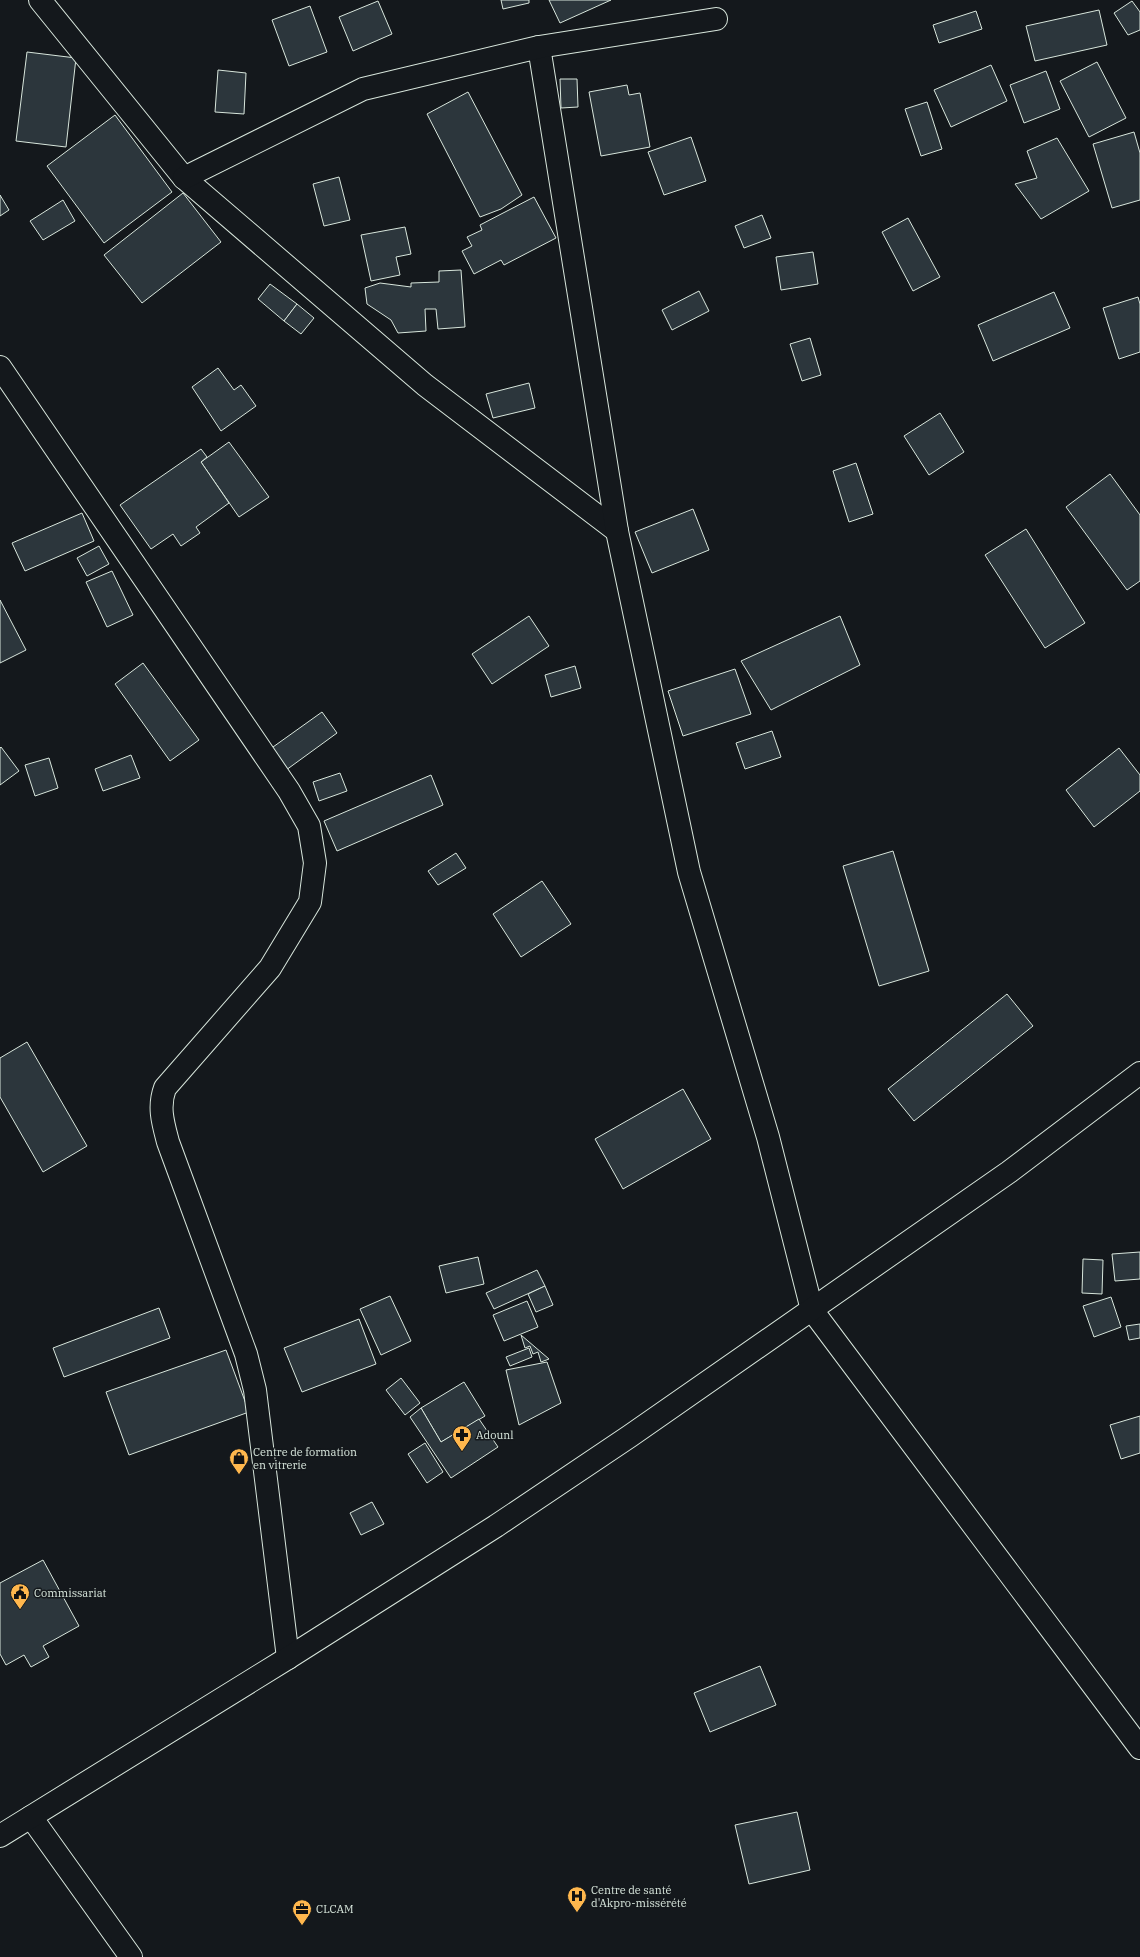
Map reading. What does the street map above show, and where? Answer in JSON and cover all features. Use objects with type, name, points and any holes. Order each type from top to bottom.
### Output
[{"type":"main road","points":[[40,0],[184,178],[425,384],[617,531]]},
{"type":"main road","points":[[184,178],[363,89],[540,47],[716,18]]},
{"type":"main road","points":[[540,47],[617,531],[689,872],[768,1137],[812,1310],[1140,1748]]},
{"type":"main road","points":[[0,367],[289,791],[309,826],[316,863],[310,902],[270,968],[165,1088],[161,1099],[161,1112],[168,1142],[246,1354],[256,1390],[288,1658]]},
{"type":"main road","points":[[0,1836],[288,1658],[496,1526],[812,1310],[1009,1172],[1140,1073]]},
{"type":"main road","points":[[31,1817],[132,1957]]},
{"type":"building","points":[[501,0],[529,0],[529,3],[503,9]]},
{"type":"building","points":[[549,0],[611,0],[560,23]]},
{"type":"building","points":[[378,1],[392,34],[353,51],[339,17]]},
{"type":"building","points":[[1132,1],[1140,12],[1140,30],[1128,35],[1114,13]]},
{"type":"building","points":[[310,6],[327,52],[289,66],[272,20]]},
{"type":"building","points":[[1099,10],[1107,45],[1035,61],[1026,26]]},
{"type":"building","points":[[976,11],[982,29],[939,43],[933,25]]},
{"type":"building","points":[[27,52],[76,58],[66,147],[16,141]]},
{"type":"building","points":[[1097,62],[1126,118],[1089,137],[1060,81]]},
{"type":"building","points":[[991,65],[1007,101],[951,127],[934,90]]},
{"type":"building","points":[[218,70],[246,73],[244,114],[215,112]]},
{"type":"building","points":[[1046,71],[1060,109],[1024,123],[1010,85]]},
{"type":"building","points":[[560,79],[577,79],[578,107],[561,108]]},
{"type":"building","points":[[627,85],[629,95],[640,93],[650,147],[601,156],[589,92]]},
{"type":"building","points":[[468,92],[522,195],[501,209],[480,217],[427,114]]},
{"type":"building","points":[[927,102],[942,149],[921,156],[905,109]]},
{"type":"building","points":[[115,115],[172,192],[104,243],[47,166]]},
{"type":"building","points":[[1134,132],[1140,153],[1140,200],[1112,208],[1093,144]]},
{"type":"building","points":[[691,137],[706,181],[664,195],[648,152]]},
{"type":"building","points":[[1057,138],[1089,191],[1041,219],[1015,184],[1037,178],[1027,151]]},
{"type":"building","points":[[339,177],[350,220],[324,226],[313,184]]},
{"type":"building","points":[[183,193],[221,242],[142,303],[104,255]]},
{"type":"building","points":[[0,195],[9,210],[0,216]]},
{"type":"building","points":[[534,197],[556,238],[504,265],[501,260],[474,274],[462,251],[472,246],[467,237],[482,230],[480,225]]},
{"type":"building","points":[[63,200],[75,221],[43,240],[30,221]]},
{"type":"building","points":[[762,215],[771,238],[744,248],[735,226]]},
{"type":"building","points":[[908,218],[940,277],[913,291],[882,232]]},
{"type":"building","points":[[405,227],[411,254],[396,257],[400,275],[371,281],[361,235]]},
{"type":"building","points":[[813,252],[818,284],[781,290],[776,257]]},
{"type":"building","points":[[461,270],[465,327],[438,329],[436,309],[425,309],[426,331],[398,333],[391,320],[367,304],[365,288],[380,283],[411,287],[411,283],[439,282],[439,271]]},
{"type":"building","points":[[270,284],[297,304],[284,321],[258,299]]},
{"type":"building","points":[[699,291],[709,311],[672,330],[662,310]]},
{"type":"building","points":[[1054,292],[1070,328],[993,361],[978,325]]},
{"type":"building","points":[[1138,297],[1140,304],[1140,352],[1119,359],[1103,308]]},
{"type":"building","points":[[297,304],[314,318],[301,334],[284,321]]},
{"type":"building","points":[[810,338],[821,375],[802,381],[790,344]]},
{"type":"building","points":[[218,368],[234,390],[241,385],[256,406],[221,431],[192,387]]},
{"type":"building","points":[[529,383],[535,408],[493,418],[486,394]]},
{"type":"building","points":[[940,413],[964,452],[929,475],[904,436]]},
{"type":"building","points":[[229,442],[269,497],[239,517],[201,462]]},
{"type":"building","points":[[201,449],[207,457],[201,462],[229,503],[196,527],[200,533],[181,546],[173,534],[151,549],[120,505]]},
{"type":"building","points":[[856,463],[873,514],[849,522],[833,471]]},
{"type":"building","points":[[1110,474],[1140,515],[1140,581],[1127,590],[1066,507]]},
{"type":"building","points":[[693,509],[709,550],[652,573],[635,532]]},
{"type":"building","points":[[82,513],[94,541],[25,571],[12,543]]},
{"type":"building","points":[[1026,529],[1085,623],[1045,648],[985,555]]},
{"type":"building","points":[[99,546],[109,564],[87,576],[77,558]]},
{"type":"building","points":[[112,571],[133,615],[107,627],[86,582]]},
{"type":"building","points":[[0,600],[26,650],[0,663]]},
{"type":"building","points":[[529,616],[549,646],[492,684],[472,654]]},
{"type":"building","points":[[840,616],[860,665],[771,710],[741,661]]},
{"type":"building","points":[[143,663],[199,740],[170,761],[115,684]]},
{"type":"building","points":[[575,666],[581,688],[551,697],[545,675]]},
{"type":"building","points":[[735,669],[751,714],[683,736],[668,691]]},
{"type":"building","points":[[322,712],[337,733],[282,773],[266,752]]},
{"type":"building","points":[[772,731],[781,757],[745,769],[736,743]]},
{"type":"building","points":[[1,747],[19,771],[0,785],[0,748]]},
{"type":"building","points":[[1119,748],[1140,775],[1140,791],[1094,827],[1066,790]]},
{"type":"building","points":[[131,755],[140,778],[103,791],[95,769]]},
{"type":"building","points":[[49,758],[58,788],[35,796],[25,765]]},
{"type":"building","points":[[340,773],[347,791],[319,801],[313,782]]},
{"type":"building","points":[[431,775],[443,805],[337,851],[324,821]]},
{"type":"building","points":[[893,851],[929,971],[879,986],[843,866]]},
{"type":"building","points":[[456,853],[466,868],[438,885],[428,871]]},
{"type":"building","points":[[542,881],[571,924],[521,957],[493,914]]},
{"type":"building","points":[[1007,994],[1033,1026],[914,1121],[888,1089]]},
{"type":"building","points":[[27,1042],[87,1146],[43,1172],[0,1097],[0,1058]]},
{"type":"building","points":[[683,1089],[711,1139],[623,1189],[595,1139]]},
{"type":"building","points":[[1140,1252],[1140,1279],[1115,1281],[1112,1254]]},
{"type":"building","points":[[478,1257],[484,1284],[446,1293],[439,1266]]},
{"type":"building","points":[[1083,1259],[1103,1260],[1102,1294],[1082,1293]]},
{"type":"building","points":[[537,1270],[545,1286],[494,1309],[486,1293]]},
{"type":"building","points":[[545,1286],[553,1305],[536,1312],[528,1294]]},
{"type":"building","points":[[390,1296],[411,1341],[381,1355],[360,1309]]},
{"type":"building","points":[[1111,1297],[1121,1327],[1094,1337],[1083,1306]]},
{"type":"building","points":[[527,1301],[538,1327],[504,1341],[493,1315]]},
{"type":"building","points":[[159,1308],[170,1338],[64,1377],[53,1348]]},
{"type":"building","points":[[359,1319],[376,1364],[302,1392],[284,1348]]},
{"type":"building","points":[[1140,1324],[1140,1338],[1129,1340],[1126,1326]]},
{"type":"building","points":[[521,1335],[549,1359],[541,1362],[538,1352],[533,1354],[530,1346],[525,1348]]},
{"type":"building","points":[[529,1348],[532,1357],[510,1366],[506,1357]]},
{"type":"building","points":[[226,1350],[249,1412],[129,1455],[106,1392]]},
{"type":"building","points":[[547,1362],[561,1403],[519,1425],[506,1370]]},
{"type":"building","points":[[401,1378],[420,1403],[405,1415],[386,1390]]},
{"type":"building","points":[[464,1382],[485,1416],[441,1442],[421,1408]]},
{"type":"building","points":[[421,1408],[441,1442],[479,1419],[498,1447],[451,1478],[410,1417]]},
{"type":"building","points":[[1140,1416],[1140,1453],[1121,1459],[1110,1425]]},
{"type":"building","points":[[425,1443],[443,1472],[427,1483],[408,1454]]},
{"type":"building","points":[[372,1502],[384,1524],[361,1535],[350,1513]]},
{"type":"building","points":[[43,1560],[79,1626],[43,1646],[49,1657],[31,1667],[24,1655],[6,1665],[0,1654],[0,1583]]},
{"type":"building","points":[[760,1666],[776,1705],[710,1732],[694,1693]]},
{"type":"building","points":[[797,1812],[810,1870],[749,1884],[735,1825]]},
{"type":"place","name":"Adounl","points":[[462,1452]]},
{"type":"place","name":"Centre de formation en vitrerie","points":[[239,1475]]},
{"type":"place","name":"Commissariat","points":[[20,1610]]},
{"type":"place","name":"Centre de santé d'Akpro-missérété","points":[[577,1913]]},
{"type":"place","name":"CLCAM","points":[[302,1926]]}]
